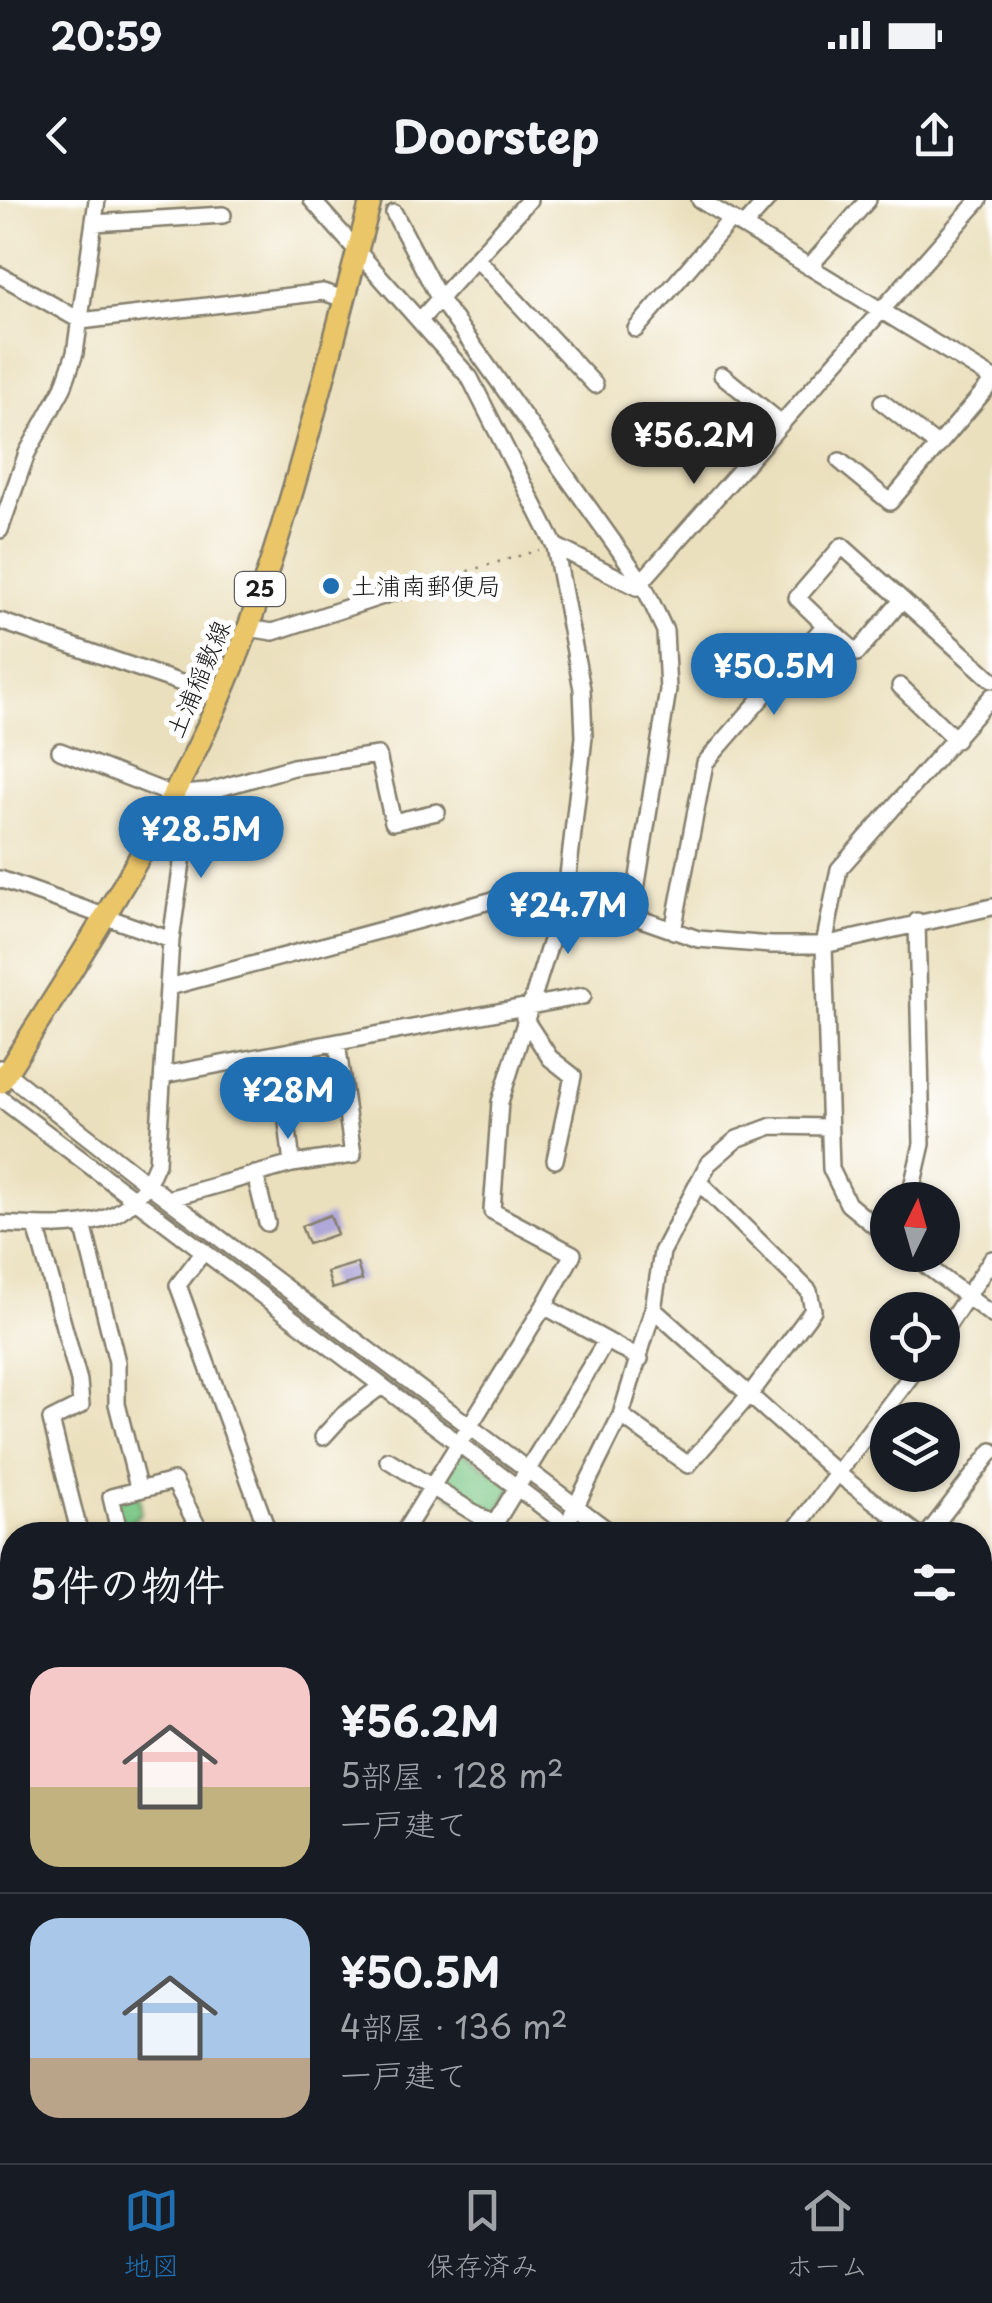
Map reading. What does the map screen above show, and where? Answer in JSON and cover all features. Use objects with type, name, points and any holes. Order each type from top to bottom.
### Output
[{"type":"main road","name":"土浦稲敷線","points":[[2,1075],[103,918],[173,795],[220,696],[248,628],[370,200]]},
{"type":"street","points":[[0,530],[27,453],[63,388],[82,322],[97,200]]},
{"type":"street","points":[[312,200],[470,378],[555,546],[582,690],[584,737],[566,893],[525,1012],[500,1102],[492,1210],[573,1254],[410,1522]]},
{"type":"street","points":[[421,319],[529,200]]},
{"type":"street","points":[[700,200],[992,380],[890,502],[840,461]]},
{"type":"street","points":[[636,328],[737,223],[767,200]]},
{"type":"street","points":[[809,267],[868,200]]},
{"type":"street","points":[[555,546],[638,587],[979,200]]},
{"type":"street","points":[[394,213],[439,298],[642,582],[665,631],[668,690],[632,914]]},
{"type":"street","points":[[94,223],[222,215]]},
{"type":"street","points":[[476,258],[595,384]]},
{"type":"street","points":[[0,275],[82,322],[323,292],[344,299]]},
{"type":"street","points":[[722,375],[780,422]]},
{"type":"street","points":[[882,402],[938,446]]},
{"type":"street","points":[[902,600],[856,653],[796,598],[842,546],[992,680]]},
{"type":"street","points":[[248,628],[273,632],[401,590]]},
{"type":"street","points":[[0,621],[220,696]]},
{"type":"street","points":[[673,931],[705,763],[824,625]]},
{"type":"street","points":[[900,686],[956,740]]},
{"type":"street","points":[[870,1222],[848,1204],[831,1169],[824,944],[839,869],[992,696]]},
{"type":"street","points":[[60,751],[173,795],[206,792],[293,767],[378,756],[393,822],[437,812]]},
{"type":"street","points":[[0,1224],[83,1224],[124,1211],[139,1201],[158,1164],[170,940],[187,827],[186,810],[173,795]]},
{"type":"street","points":[[0,879],[170,940]]},
{"type":"street","points":[[169,987],[500,898],[554,889],[698,939],[824,944],[992,907]]},
{"type":"street","points":[[913,1182],[922,1144],[918,921]]},
{"type":"street","points":[[163,1075],[525,1012],[583,996]]},
{"type":"street","points":[[525,1012],[550,1058],[572,1076],[555,1160]]},
{"type":"street","points":[[168,1200],[292,1164],[353,1155],[337,1043]]},
{"type":"street","points":[[2,1075],[597,1522]]},
{"type":"street","points":[[0,1098],[518,1487],[558,1522]]},
{"type":"street","points":[[286,1113],[292,1164]]},
{"type":"street","points":[[572,1522],[576,1506],[621,1416],[640,1359],[654,1308],[662,1252],[708,1164],[737,1139],[772,1126],[829,1127]]},
{"type":"street","points":[[255,1174],[267,1223]]},
{"type":"street","points":[[621,1416],[688,1464],[751,1393],[815,1303],[809,1291],[700,1183]]},
{"type":"street","points":[[83,1224],[118,1362],[117,1404],[138,1488]]},
{"type":"street","points":[[36,1226],[79,1381],[81,1405],[51,1420],[77,1522]]},
{"type":"street","points":[[204,1251],[178,1285],[265,1522]]},
{"type":"street","points":[[960,1310],[992,1259]]},
{"type":"street","points":[[935,1272],[992,1315]]},
{"type":"street","points":[[544,1306],[640,1359]]},
{"type":"street","points":[[654,1308],[838,1474],[902,1522]]},
{"type":"street","points":[[496,1522],[606,1341]]},
{"type":"street","points":[[802,1522],[906,1382]]},
{"type":"street","points":[[323,1437],[343,1415],[380,1387]]},
{"type":"street","points":[[937,1522],[992,1451]]},
{"type":"street","points":[[388,1460],[480,1522]]},
{"type":"street","points":[[117,1522],[111,1496],[174,1481],[195,1522]]},
{"type":"path","points":[[401,590],[555,546]]},
{"type":"green space","points":[[458,1448],[513,1487],[493,1521],[435,1486]]},
{"type":"green space","points":[[139,1492],[141,1512],[132,1522],[120,1522],[115,1500]]},
{"type":"building","points":[[330,1215],[337,1234],[308,1244],[301,1226]]},
{"type":"building","points":[[357,1263],[362,1280],[332,1289],[327,1272]]},
{"type":"place","name":"土浦南郵便局","points":[[331,586]]}]
